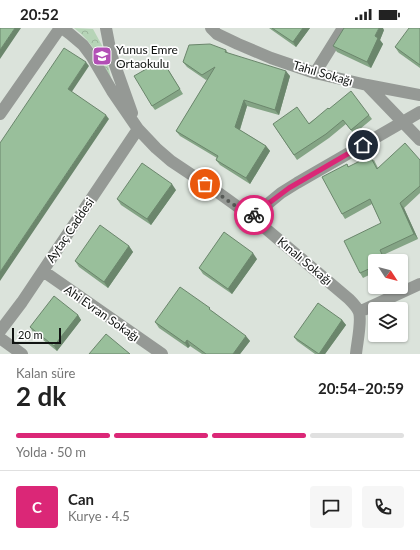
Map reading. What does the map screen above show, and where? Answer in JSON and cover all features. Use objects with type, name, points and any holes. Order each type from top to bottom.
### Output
[{"type":"street","points":[[0,114],[61,28]]},
{"type":"street","name":"Kınalı Sokağı","points":[[61,28],[83,45],[88,51],[112,91],[138,129],[156,148],[171,161],[252,218],[350,299],[359,312]]},
{"type":"street","points":[[106,28],[112,54],[138,129]]},
{"type":"street","name":"Tahıl Sokağı","points":[[211,28],[217,34],[271,58],[315,73],[367,85],[420,140]]},
{"type":"street","points":[[315,73],[343,28]]},
{"type":"street","points":[[367,85],[420,95]]},
{"type":"street","points":[[252,218],[282,193],[297,183],[420,112]]},
{"type":"street","name":"Aytaç Caddesi","points":[[0,331],[22,302],[138,129]]},
{"type":"street","name":"Ahi Evran Sokağı","points":[[42,271],[162,354]]},
{"type":"street","points":[[356,354],[360,322],[359,312],[420,284]]},
{"type":"street","points":[[0,338],[22,354]]},
{"type":"green space","name":"Yunus Emre Ortaokulu","points":[[74,28],[93,29],[105,51],[112,83],[101,60],[92,46]]},
{"type":"building","points":[[0,28],[15,28],[0,50]]},
{"type":"building","points":[[272,28],[303,28],[293,42]]},
{"type":"building","points":[[344,28],[379,28],[375,36],[378,38],[367,62],[333,46]]},
{"type":"building","points":[[409,28],[420,28],[420,65],[395,47]]},
{"type":"building","points":[[210,44],[226,50],[225,52],[286,71],[275,110],[244,100],[235,127],[266,146],[246,178],[216,160],[218,156],[176,131],[215,67],[202,75],[183,62],[189,45]]},
{"type":"building","points":[[64,48],[86,62],[68,89],[106,115],[0,272],[0,143]]},
{"type":"building","points":[[162,60],[180,89],[152,106],[134,76]]},
{"type":"building","points":[[351,91],[369,115],[351,130],[343,120],[326,134],[294,155],[273,124],[297,107],[309,124]]},
{"type":"building","points":[[405,143],[420,160],[420,186],[400,203],[414,234],[380,250],[382,254],[368,254],[368,269],[360,273],[344,241],[381,223],[370,199],[342,214],[322,177],[347,164],[348,167],[370,156],[377,169]]},
{"type":"building","points":[[142,163],[172,184],[147,219],[117,199]]},
{"type":"building","points":[[100,225],[129,246],[104,282],[75,261]]},
{"type":"building","points":[[224,232],[253,253],[228,289],[199,268]]},
{"type":"building","points":[[180,287],[246,336],[233,354],[206,354],[187,340],[185,343],[155,322]]},
{"type":"building","points":[[54,296],[78,315],[54,346],[30,327]]},
{"type":"building","points":[[318,303],[342,320],[319,354],[294,337]]},
{"type":"building","points":[[106,334],[130,354],[89,354]]},
{"type":"way so far","points":[[205,184],[252,218],[254,215]]},
{"type":"place","name":"Yunus Emre Ortaokulu","points":[[102,56]]},
{"type":"route","points":[[254,215],[289,188],[363,145]]}]
